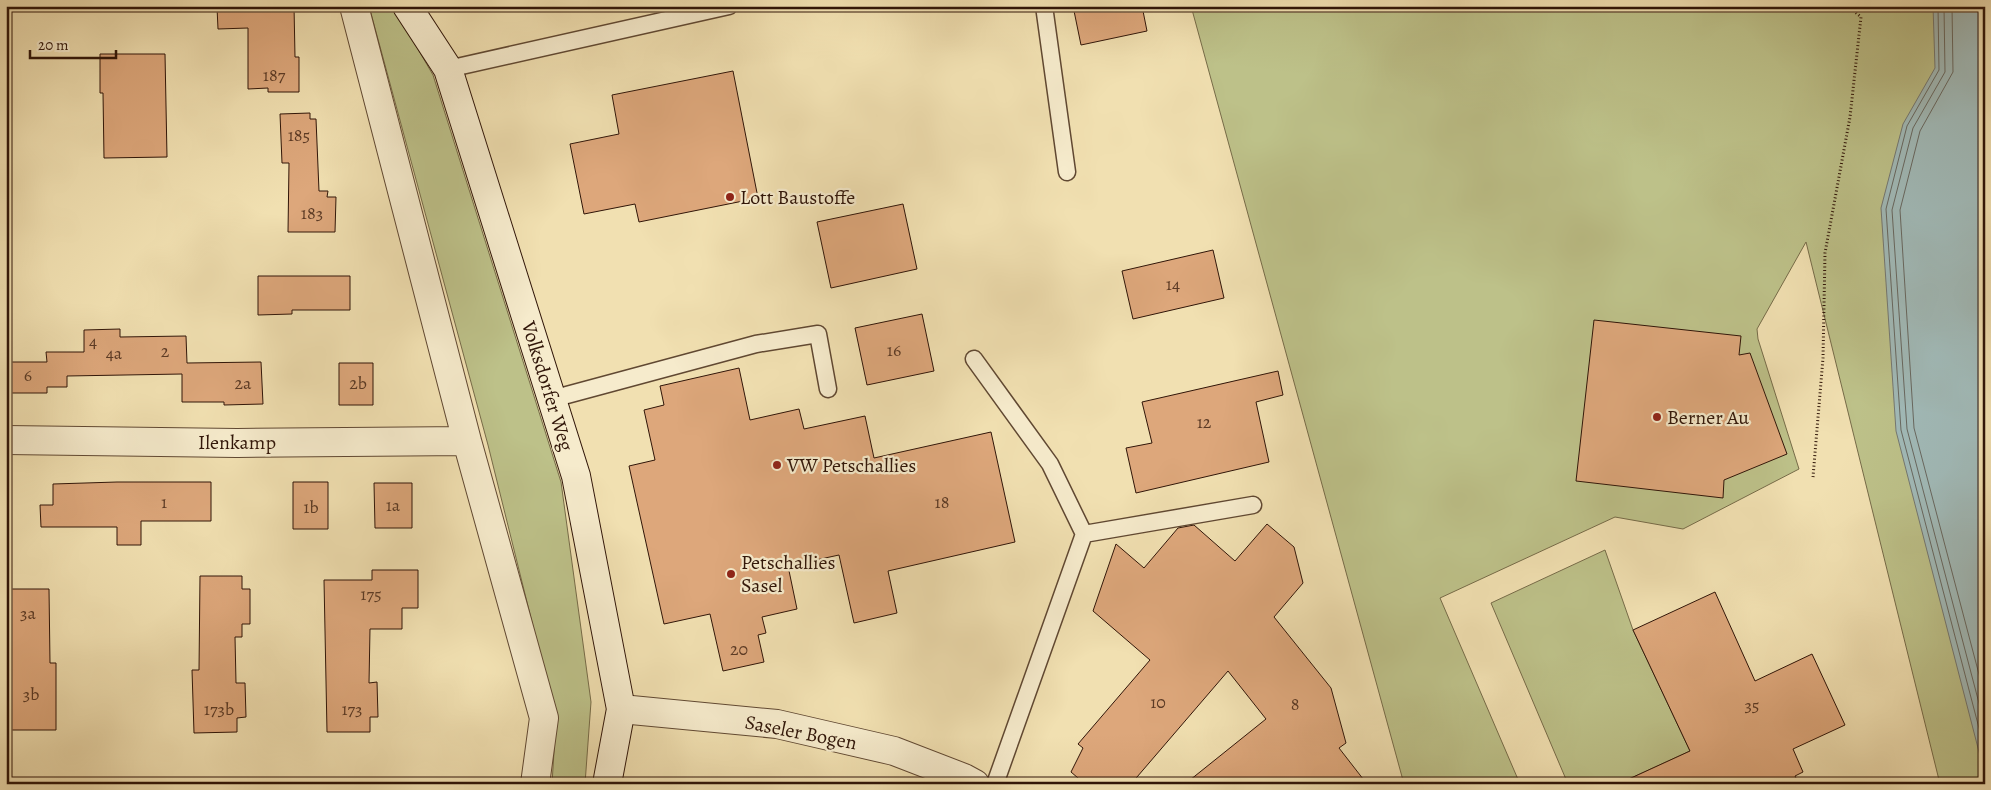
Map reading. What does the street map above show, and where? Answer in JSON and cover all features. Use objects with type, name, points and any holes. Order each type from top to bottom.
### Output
[{"type":"street","points":[[354,6],[467,441],[544,718],[536,784]]},
{"type":"street","name":"Volksdorfer Weg","points":[[407,6],[448,69],[576,476],[621,709],[607,784]]},
{"type":"street","name":"Ilenkamp","points":[[6,440],[237,443],[467,441]]},
{"type":"street","name":"Saseler Bogen","points":[[621,709],[777,724],[894,751],[975,784]]},
{"type":"lane","points":[[448,69],[729,6]]},
{"type":"lane","points":[[1044,6],[1066,172]]},
{"type":"lane","points":[[552,399],[756,344],[818,334],[828,389]]},
{"type":"lane","points":[[974,359],[1050,464],[1084,534],[995,784]]},
{"type":"lane","points":[[1084,534],[1253,505]]},
{"type":"path","points":[[1813,478],[1823,358],[1825,253],[1850,117],[1861,17],[1848,6]]},
{"type":"green space","points":[[369,6],[393,6],[433,75],[561,482],[591,702],[585,784],[552,784],[556,719],[488,445]]},
{"type":"green space","points":[[1191,6],[1985,6],[1985,784],[1940,784],[1806,242],[1757,329],[1758,339],[1799,469],[1683,529],[1615,517],[1440,598],[1520,784],[1404,784]]},
{"type":"green space","points":[[1605,550],[1633,630],[1690,751],[1618,784],[1568,784],[1491,603]]},
{"type":"water","points":[[1933,6],[1985,6],[1985,775],[1896,431],[1881,208],[1903,124],[1935,68]]},
{"type":"building","points":[[294,6],[295,57],[299,57],[299,92],[268,92],[268,88],[248,89],[248,28],[218,29],[217,7]]},
{"type":"building","points":[[1073,6],[1142,6],[1147,31],[1081,45]]},
{"type":"building","points":[[100,54],[165,54],[167,157],[104,158]]},
{"type":"building","points":[[733,71],[758,198],[639,222],[635,204],[584,214],[570,144],[619,134],[612,95]]},
{"type":"building","points":[[310,113],[310,119],[316,119],[319,191],[328,191],[327,197],[336,197],[335,232],[288,232],[289,163],[282,163],[280,114]]},
{"type":"building","points":[[903,204],[917,269],[831,288],[817,222]]},
{"type":"building","points":[[1213,250],[1224,298],[1133,319],[1122,271]]},
{"type":"building","points":[[258,276],[350,276],[350,310],[292,310],[292,314],[258,315]]},
{"type":"building","points":[[922,314],[934,371],[867,385],[855,328]]},
{"type":"building","name":"Berner Au","points":[[1594,320],[1741,336],[1739,355],[1750,353],[1787,454],[1724,480],[1723,498],[1576,481]]},
{"type":"building","points":[[120,329],[120,337],[186,336],[187,363],[261,362],[263,404],[224,405],[224,402],[182,402],[182,374],[67,376],[67,387],[47,387],[47,393],[9,393],[9,362],[47,362],[46,352],[84,352],[84,330]]},
{"type":"building","points":[[339,363],[373,363],[373,405],[339,405]]},
{"type":"building","points":[[739,368],[750,420],[799,409],[804,429],[865,416],[874,458],[991,432],[1015,542],[888,571],[897,613],[854,623],[839,555],[788,566],[797,609],[762,617],[766,633],[758,635],[764,662],[723,671],[710,614],[664,624],[629,466],[655,460],[644,410],[664,405],[660,386]]},
{"type":"building","points":[[1278,371],[1283,395],[1256,402],[1269,462],[1136,493],[1126,448],[1152,443],[1142,402]]},
{"type":"building","points":[[211,482],[211,521],[141,521],[141,545],[117,545],[117,527],[41,527],[40,505],[53,505],[53,484]]},
{"type":"building","points":[[293,482],[328,482],[328,529],[293,529]]},
{"type":"building","points":[[374,483],[412,483],[412,528],[375,528]]},
{"type":"building","points":[[1267,524],[1294,547],[1303,583],[1274,617],[1331,688],[1346,743],[1339,748],[1367,784],[1185,784],[1266,719],[1228,671],[1131,784],[1085,784],[1071,772],[1083,748],[1078,744],[1150,660],[1093,611],[1116,544],[1144,568],[1178,528],[1194,525],[1235,561]]},
{"type":"building","points":[[372,570],[418,570],[418,608],[402,608],[402,629],[370,629],[369,683],[377,682],[378,717],[370,717],[370,732],[327,732],[324,580],[372,580]]},
{"type":"building","points":[[200,576],[242,576],[242,589],[250,589],[250,624],[242,624],[242,637],[235,637],[236,683],[245,683],[246,717],[237,718],[237,732],[194,733],[192,670],[199,670]]},
{"type":"building","points":[[6,589],[49,589],[50,663],[56,663],[56,730],[7,730]]},
{"type":"building","points":[[1715,592],[1755,681],[1812,654],[1845,725],[1793,749],[1803,772],[1795,776],[1799,784],[1618,784],[1690,751],[1633,630]]},
{"type":"place","name":"Lott Baustoffe","points":[[730,197]]},
{"type":"place","name":"Berner Au","points":[[1657,417]]},
{"type":"place","name":"VW Petschallies","points":[[777,465]]},
{"type":"place","name":"Petschallies Sasel","points":[[731,574]]}]
